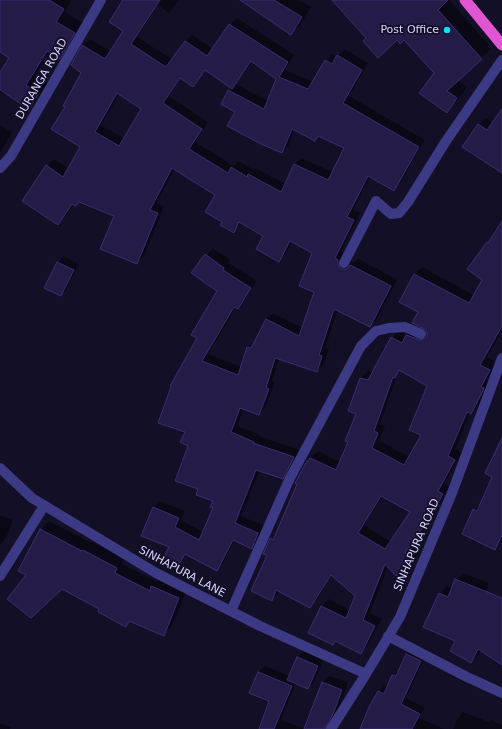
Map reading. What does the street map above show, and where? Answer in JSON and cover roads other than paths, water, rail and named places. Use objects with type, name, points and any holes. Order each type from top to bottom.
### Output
[{"type":"highway","points":[[465,0],[502,45]]},
{"type":"street","name":"DURANGA ROAD","points":[[0,168],[11,156],[101,0]]},
{"type":"street","points":[[344,263],[376,201],[391,214],[399,213],[408,202],[446,141],[502,60]]},
{"type":"street","points":[[231,612],[290,478],[361,346],[376,331],[389,328],[405,327],[421,334]]},
{"type":"street","name":"SINHAPURA ROAD","points":[[332,729],[400,617],[452,493],[502,358]]},
{"type":"street","name":"SINHAPURA LANE","points":[[0,468],[32,498],[156,573],[260,626],[366,674]]},
{"type":"street","points":[[0,576],[44,506]]},
{"type":"street","points":[[388,636],[467,677],[502,693]]},
{"type":"place","name":"Post Office","points":[[447,30]]}]
